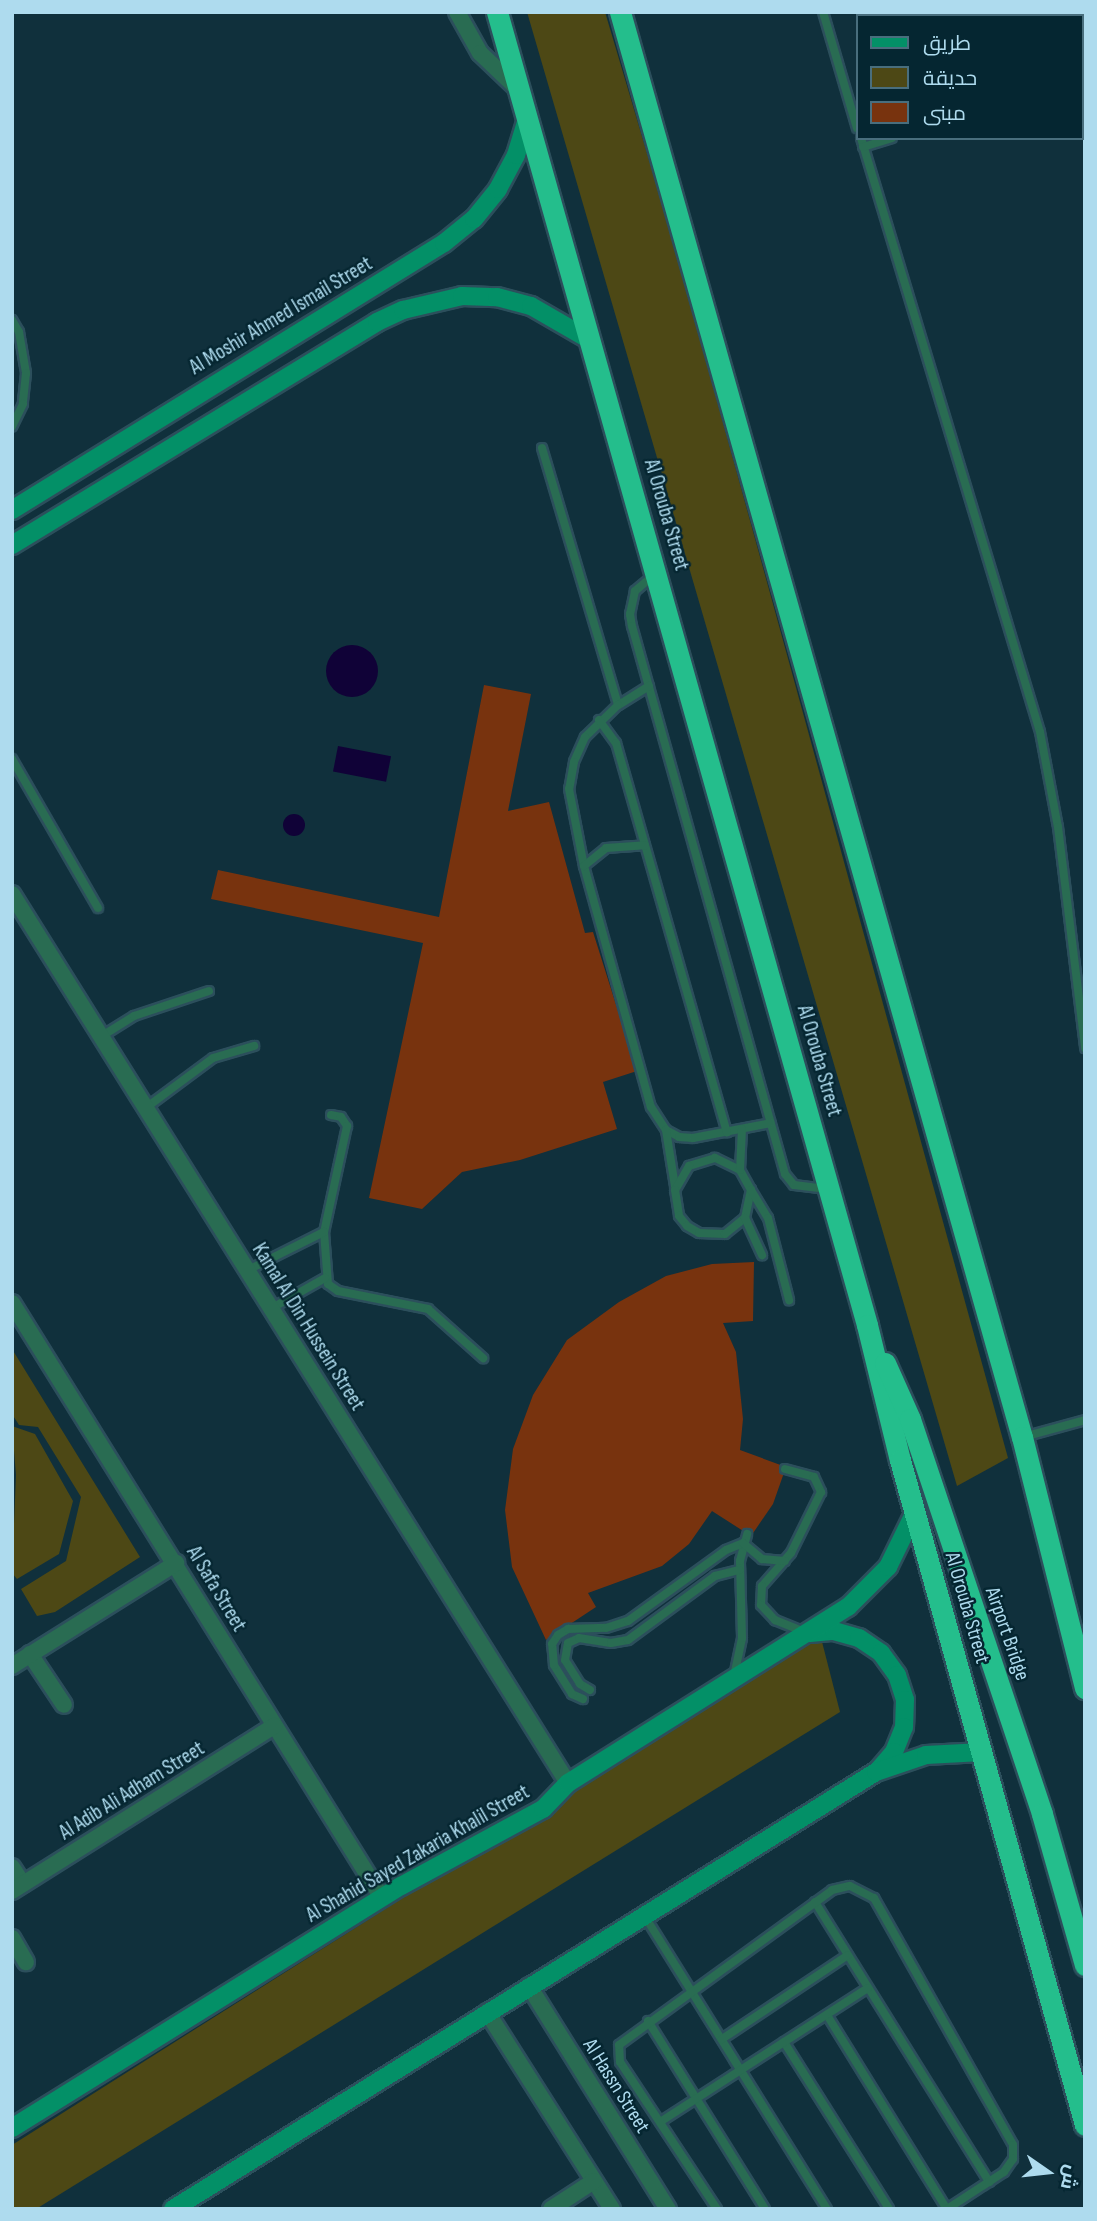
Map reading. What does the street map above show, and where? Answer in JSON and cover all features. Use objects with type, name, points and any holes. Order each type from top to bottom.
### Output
[{"type":"highway","name":"Al Orouba Street","points":[[497,12],[867,1325],[915,1512],[1085,2125]]},
{"type":"highway","points":[[620,12],[1022,1437],[1085,1688]]},
{"type":"highway","name":"Airport Bridge","points":[[867,1325],[910,1419],[1042,1814],[1085,1965]]},
{"type":"street","points":[[457,12],[480,53],[520,91]]},
{"type":"street","name":"Al Moshir Ahmed Ismail Street","points":[[12,510],[444,243],[474,219],[498,189],[516,155],[527,118]]},
{"type":"street","points":[[12,545],[377,322],[428,303],[462,296],[497,297],[531,306],[590,340]]},
{"type":"street","points":[[171,410],[188,439]]},
{"type":"street","name":"Kamal Al Din Hussein Street","points":[[12,894],[568,1783]]},
{"type":"street","name":"Al Safa Street","points":[[12,1303],[382,1898]]},
{"type":"street","name":"Al Shahid Sayed Zakaria Khalil Street","points":[[12,2128],[382,1898],[544,1809],[568,1783],[807,1633],[873,1585],[901,1546],[915,1512]]},
{"type":"street","points":[[12,1666],[176,1563]]},
{"type":"street","points":[[807,1633],[834,1631],[859,1638],[881,1653],[897,1675],[905,1700],[904,1727],[894,1752],[876,1772]]},
{"type":"street","points":[[30,1654],[64,1705]]},
{"type":"street","name":"Al Adib Ali Adham Street","points":[[18,1887],[274,1726]]},
{"type":"street","points":[[173,2209],[876,1772],[926,1755],[982,1752]]},
{"type":"street","points":[[12,1867],[18,1887]]},
{"type":"street","points":[[12,1938],[26,1962]]},
{"type":"street","name":"Al Hassn Street","points":[[529,1986],[667,2209]]},
{"type":"street","points":[[487,2012],[612,2209]]},
{"type":"street","points":[[551,2209],[594,2181]]},
{"type":"lane","points":[[823,12],[856,125]]},
{"type":"lane","points":[[880,140],[862,143],[1040,732],[1058,827],[1085,1048]]},
{"type":"lane","points":[[12,320],[19,332],[26,373],[23,404],[12,426]]},
{"type":"lane","points":[[542,448],[618,705]]},
{"type":"lane","points":[[657,573],[635,591],[630,614],[771,1123],[790,1182],[829,1189]]},
{"type":"lane","points":[[649,686],[599,720],[585,737],[574,762],[569,789],[584,866],[651,1107],[666,1130],[679,1216],[699,1233],[724,1234],[745,1218]]},
{"type":"lane","points":[[599,720],[615,743],[727,1132]]},
{"type":"lane","points":[[12,759],[98,908]]},
{"type":"lane","points":[[584,866],[606,848],[645,845]]},
{"type":"lane","points":[[102,1036],[134,1016],[209,991]]},
{"type":"lane","points":[[146,1107],[213,1058],[254,1046]]},
{"type":"lane","points":[[331,1115],[341,1117],[347,1126],[324,1232],[325,1278],[338,1291],[428,1309],[482,1358]]},
{"type":"lane","points":[[666,1130],[693,1138],[771,1123]]},
{"type":"lane","points":[[740,1170],[742,1129]]},
{"type":"lane","points":[[675,1190],[680,1177],[702,1160],[729,1162],[740,1170],[768,1218],[789,1300]]},
{"type":"lane","points":[[751,1190],[745,1218],[762,1255]]},
{"type":"lane","points":[[248,1270],[324,1232]]},
{"type":"lane","points":[[272,1308],[325,1278]]},
{"type":"lane","points":[[1022,1437],[1085,1420]]},
{"type":"lane","points":[[785,1468],[814,1477],[821,1492],[785,1561],[762,1586],[761,1605],[775,1620],[807,1633]]},
{"type":"lane","points":[[733,1680],[742,1638],[739,1570],[747,1534]]},
{"type":"lane","points":[[743,1543],[762,1559],[785,1561]]},
{"type":"lane","points":[[583,1699],[572,1694],[554,1665],[552,1644],[568,1629],[618,1626],[667,1596],[726,1550],[743,1543]]},
{"type":"lane","points":[[590,1690],[576,1680],[565,1660],[565,1648],[579,1638],[619,1642],[636,1636],[715,1576],[739,1570]]},
{"type":"lane","points":[[667,1596],[675,1606]]},
{"type":"lane","points":[[618,1626],[619,1642]]},
{"type":"lane","points":[[718,2209],[618,2056],[622,2040],[832,1890],[850,1886],[874,1898],[1013,2145],[1009,2166],[947,2209],[827,2015]]},
{"type":"lane","points":[[815,1902],[989,2182]]},
{"type":"lane","points":[[645,1915],[827,2209]]},
{"type":"lane","points":[[722,2039],[848,1955]]},
{"type":"lane","points":[[660,2122],[868,1988]]},
{"type":"lane","points":[[648,2021],[765,2209]]},
{"type":"lane","points":[[784,2042],[889,2209]]},
{"type":"green space","points":[[527,12],[605,12],[672,237],[1008,1458],[957,1486]]},
{"type":"green space","points":[[12,1349],[140,1557],[55,1612],[37,1616],[21,1589],[66,1561],[81,1497],[38,1427],[19,1425],[12,1414]]},
{"type":"green space","points":[[12,1426],[35,1434],[73,1501],[59,1554],[17,1579],[12,1573],[16,1475]]},
{"type":"green space","points":[[820,1634],[840,1712],[36,2209],[12,2209],[12,2145]]},
{"type":"shaded area","points":[[352,645],[362,647],[370,653],[376,661],[376,681],[370,689],[362,695],[352,697],[342,695],[334,689],[328,681],[326,671],[328,661],[334,653],[342,647]]},
{"type":"shaded area","points":[[338,746],[391,756],[386,782],[333,772]]},
{"type":"shaded area","points":[[290,814],[298,814],[305,821],[305,829],[298,836],[290,836],[283,829],[283,821]]},
{"type":"building","points":[[484,685],[531,694],[508,811],[549,802],[585,933],[593,932],[637,1071],[603,1082],[617,1129],[520,1160],[462,1172],[422,1209],[369,1198],[423,943],[211,899],[218,870],[439,917]]},
{"type":"building","points":[[754,1262],[753,1321],[723,1323],[736,1352],[743,1419],[740,1450],[786,1467],[773,1504],[751,1536],[712,1511],[689,1544],[662,1566],[588,1593],[596,1607],[546,1640],[512,1567],[505,1510],[513,1449],[533,1395],[567,1340],[619,1302],[666,1276],[712,1264]]}]
